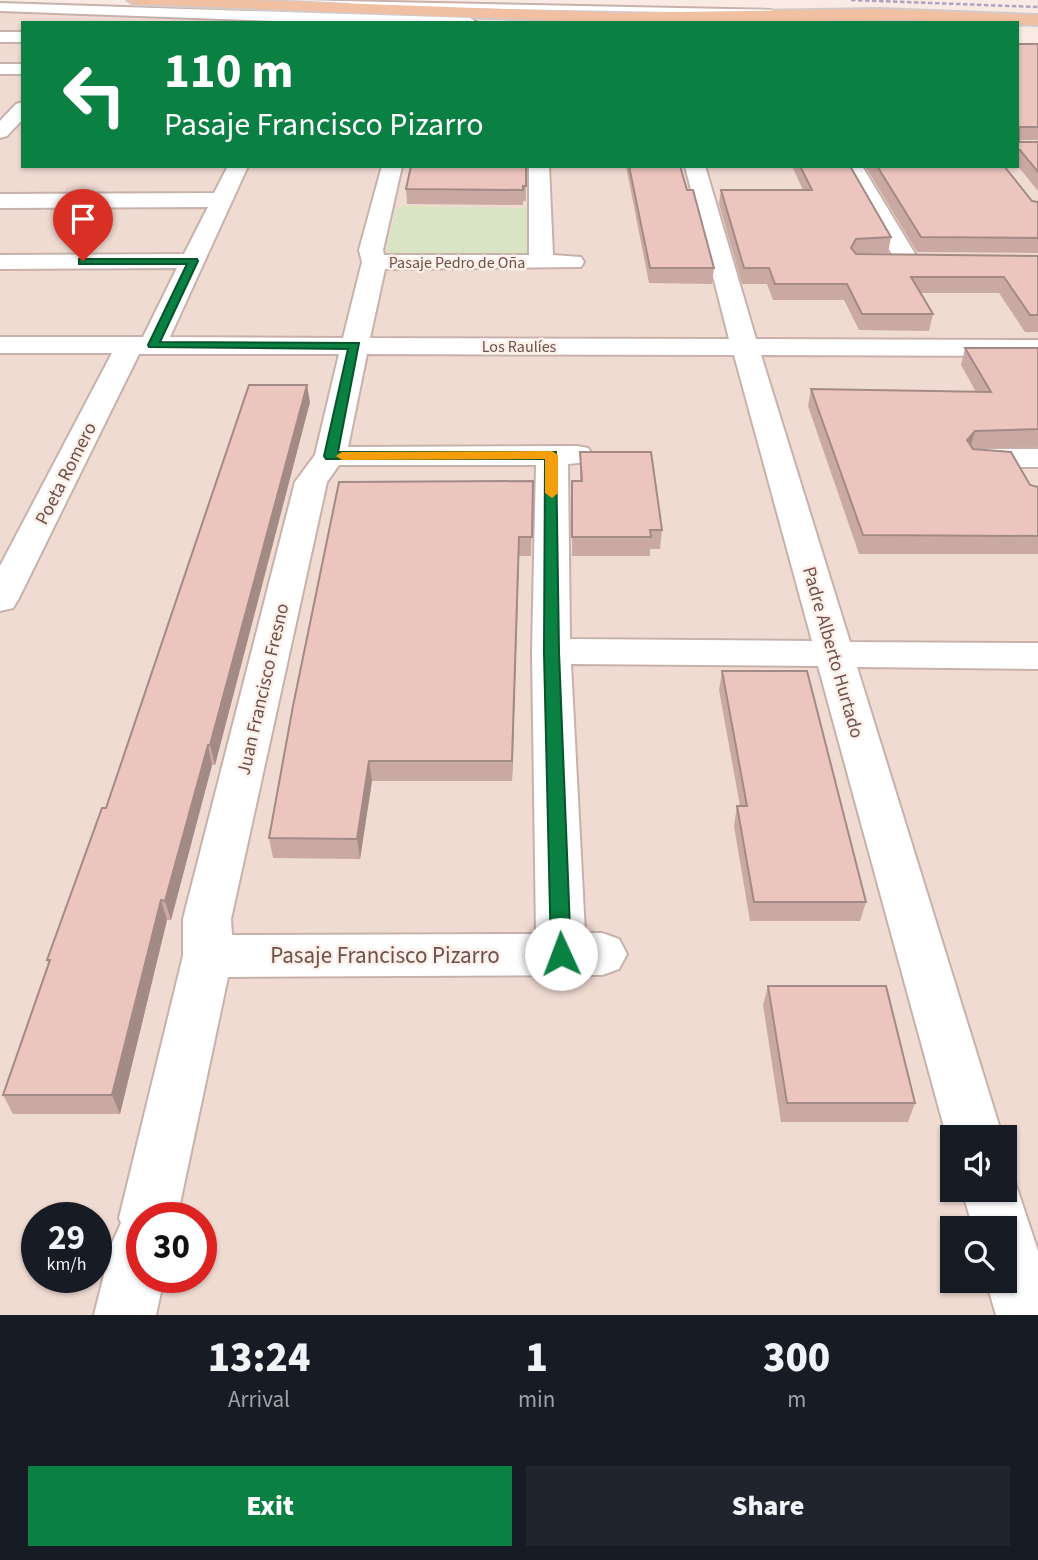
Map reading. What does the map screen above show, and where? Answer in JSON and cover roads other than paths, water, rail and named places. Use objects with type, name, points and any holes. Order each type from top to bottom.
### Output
[{"type":"main road","points":[[134,0],[665,20],[904,15]]},
{"type":"main road","points":[[531,0],[1038,20]]},
{"type":"street","points":[[0,7],[371,21]]},
{"type":"street","points":[[106,21],[117,10]]},
{"type":"street","points":[[0,37],[21,37]]},
{"type":"street","points":[[0,69],[21,69]]},
{"type":"street","points":[[0,106],[21,107]]},
{"type":"street","points":[[4,144],[21,111]]},
{"type":"street","name":"Poeta Romero","points":[[0,600],[142,345],[193,261],[237,168]]},
{"type":"street","name":"Juan Francisco Fresno","points":[[152,1202],[208,956],[207,919],[311,482],[330,456],[374,262],[371,250],[392,168]]},
{"type":"street","name":"Pasaje Pedro de Oña","points":[[539,168],[541,262]]},
{"type":"street","name":"Padre Alberto Hurtado","points":[[696,168],[971,1125]]},
{"type":"street","points":[[853,168],[897,262],[934,263]]},
{"type":"street","points":[[0,201],[222,200]]},
{"type":"street","points":[[0,262],[193,261]]},
{"type":"street","name":"Pasaje Pedro de Oña","points":[[374,262],[572,262]]},
{"type":"street","name":"Los Raulíes","points":[[0,345],[1038,348]]},
{"type":"street","name":"Pasaje Francisco Pizarro","points":[[208,956],[582,954],[551,652],[565,455],[330,456]]},
{"type":"street","points":[[981,458],[1029,467]]},
{"type":"street","points":[[551,652],[1038,656]]},
{"type":"street","points":[[1017,1282],[1027,1315]]},
{"type":"street","points":[[125,1315],[130,1293]]},
{"type":"lane","points":[[202,0],[904,15]]},
{"type":"lane","points":[[294,0],[569,1]]},
{"type":"railway","points":[[851,0],[1038,7]]}]
